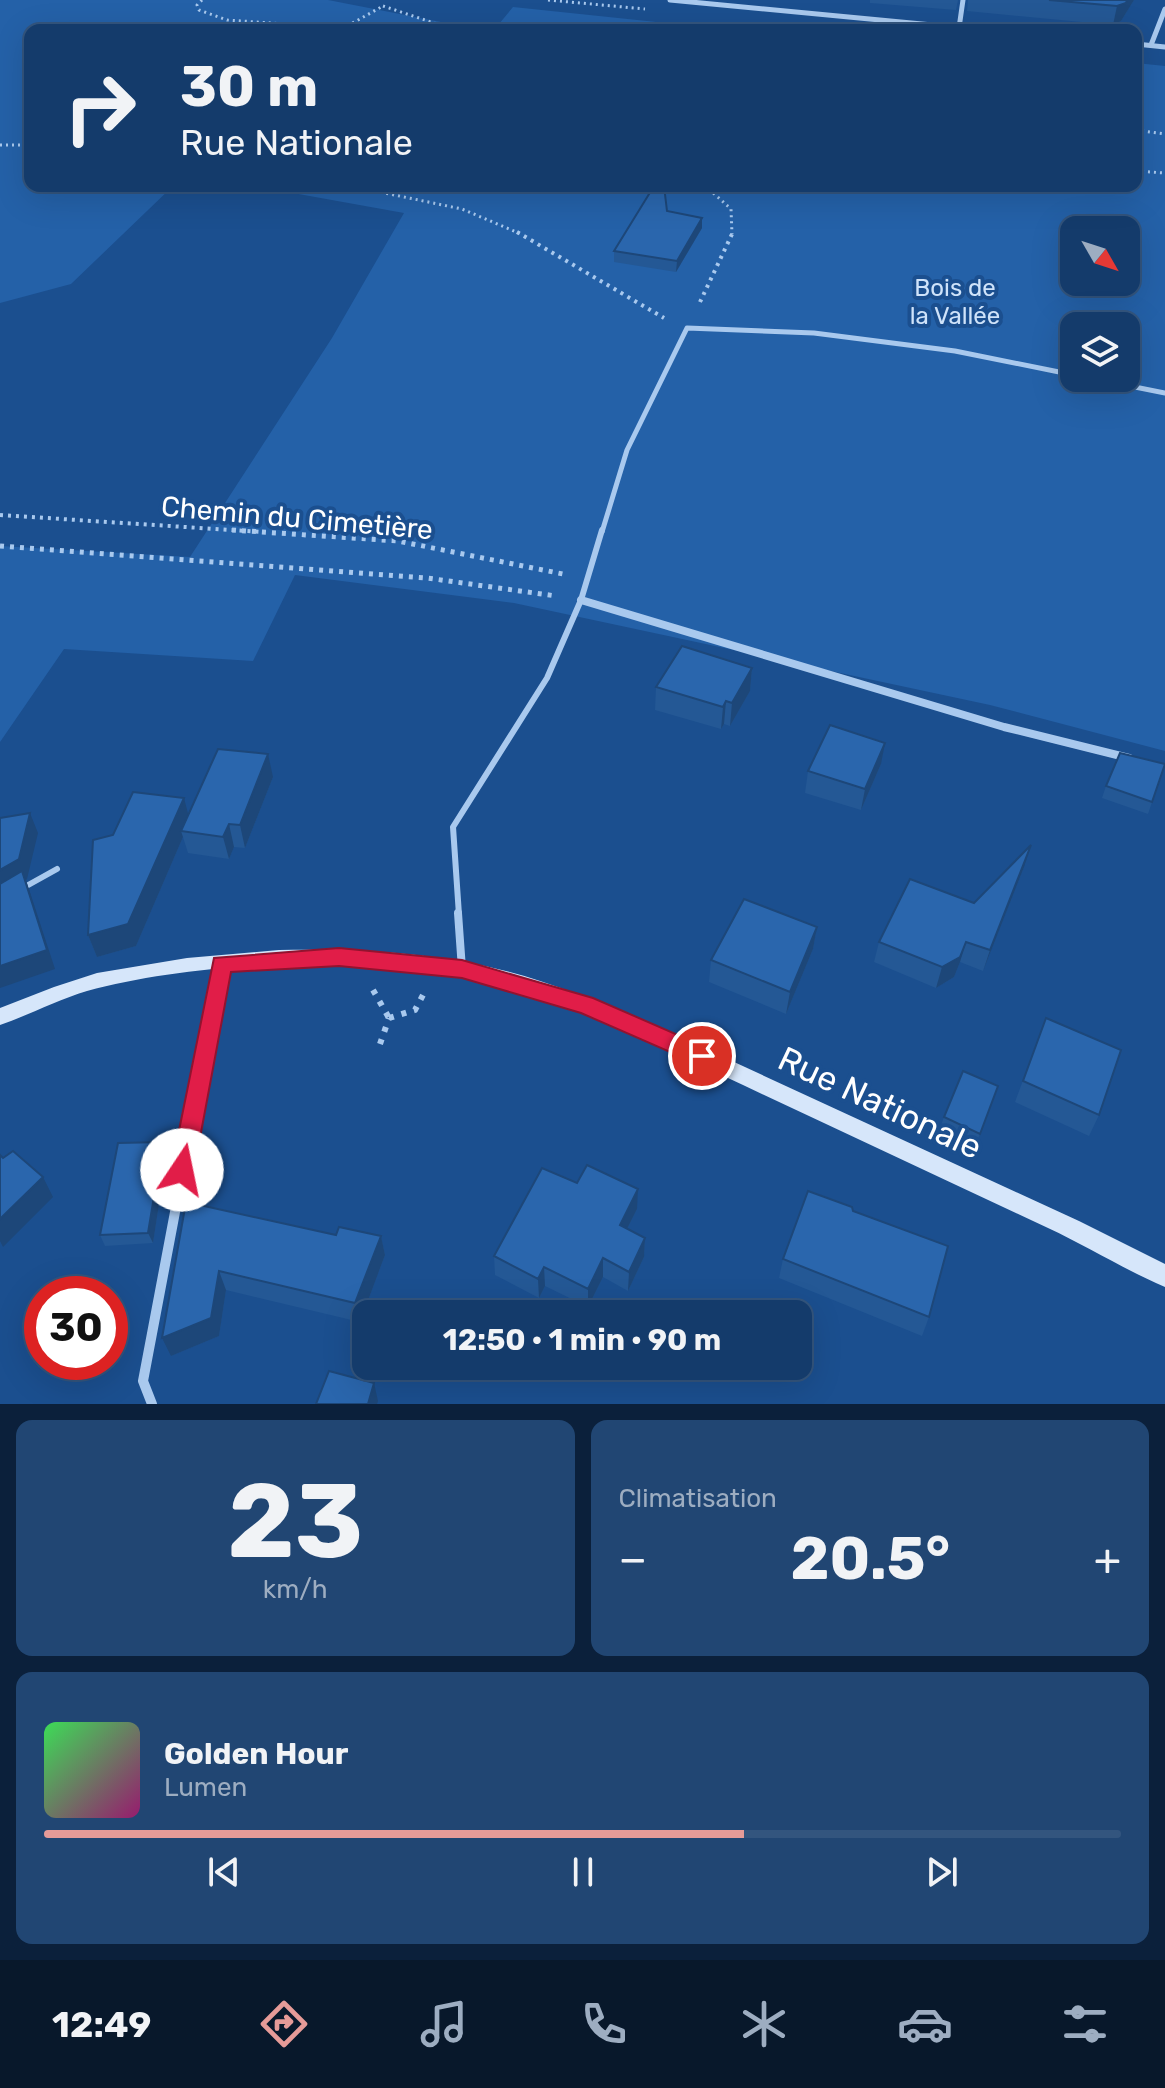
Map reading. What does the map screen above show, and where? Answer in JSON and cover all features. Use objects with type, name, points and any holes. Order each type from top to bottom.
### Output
[{"type":"street","points":[[670,0],[918,24]]},
{"type":"street","points":[[960,24],[963,0]]},
{"type":"street","points":[[1151,45],[1165,9]]},
{"type":"street","points":[[1142,44],[1165,47]]},
{"type":"street","points":[[581,600],[1004,727],[1136,760]]},
{"type":"street","name":"Rue Nationale","points":[[0,1017],[95,982],[222,964],[339,957],[462,969],[586,1005],[1071,1228],[1165,1276]]},
{"type":"street","points":[[152,1404],[143,1381],[222,964]]},
{"type":"lane","points":[[1158,26],[1165,25]]},
{"type":"lane","points":[[462,969],[453,827],[547,678],[581,600],[627,450],[687,328],[814,333],[955,351],[1060,372]]},
{"type":"lane","points":[[1140,388],[1165,393]]},
{"type":"lane","points":[[11,895],[57,869]]},
{"type":"path","points":[[202,0],[197,5],[199,10],[227,20],[279,24]]},
{"type":"path","points":[[383,0],[383,6]]},
{"type":"path","points":[[352,24],[383,6],[437,24]]},
{"type":"path","points":[[1142,131],[1165,134]]},
{"type":"path","points":[[0,145],[24,145]]},
{"type":"path","points":[[1142,171],[1165,173]]},
{"type":"path","points":[[378,192],[478,214],[575,263],[647,310],[687,328],[734,229],[731,209],[712,192]]},
{"type":"path","name":"Chemin du Cimetière","points":[[0,515],[398,541],[588,578]]},
{"type":"path","points":[[0,546],[427,578],[581,600]]},
{"type":"path","points":[[380,1044],[389,1018]]},
{"type":"green space","points":[[0,0],[328,0],[451,24],[24,24],[24,192],[167,192],[71,284],[0,303]]},
{"type":"green space","points":[[513,7],[675,24],[499,24]]},
{"type":"green space","name":"Bois de la Vallée","points":[[1142,64],[1165,66],[1165,751],[990,705],[514,603],[295,575],[253,661],[64,649],[0,742],[0,546],[190,557],[332,338],[404,213],[287,192],[1142,192]]},
{"type":"building","points":[[1049,0],[1127,0],[1117,6]]},
{"type":"building","points":[[650,192],[665,192],[667,211],[702,218],[677,261],[614,251]]},
{"type":"building","points":[[682,646],[752,668],[732,703],[726,701],[723,707],[656,687]]},
{"type":"building","points":[[830,725],[885,743],[865,789],[808,771]]},
{"type":"building","points":[[218,749],[268,754],[240,825],[229,824],[223,837],[181,831]]},
{"type":"building","points":[[1120,753],[1165,764],[1152,802],[1106,786]]},
{"type":"building","points":[[133,792],[184,798],[128,924],[88,935],[93,840],[113,835]]},
{"type":"building","points":[[30,813],[19,859],[0,870],[0,818]]},
{"type":"building","points":[[1031,845],[990,950],[966,942],[960,957],[942,967],[879,942],[910,879],[974,903]]},
{"type":"building","points":[[22,871],[47,950],[0,966],[0,884]]},
{"type":"building","points":[[744,899],[817,927],[790,992],[711,960]]},
{"type":"building","points":[[1046,1018],[1121,1050],[1099,1115],[1023,1081]]},
{"type":"building","points":[[963,1071],[998,1086],[980,1134],[944,1117]]},
{"type":"building","points":[[163,1142],[148,1233],[100,1235],[118,1143]]},
{"type":"building","points":[[13,1151],[43,1177],[0,1219],[0,1155],[3,1158]]},
{"type":"building","points":[[587,1165],[638,1189],[620,1225],[645,1238],[629,1272],[603,1258],[588,1289],[544,1267],[538,1279],[494,1256],[542,1168],[577,1183]]},
{"type":"building","points":[[808,1191],[948,1246],[929,1317],[783,1259]]},
{"type":"building","points":[[186,1202],[336,1235],[339,1227],[381,1236],[356,1300],[352,1302],[219,1271],[211,1318],[162,1338]]},
{"type":"building","points":[[329,1371],[352,1377],[352,1380],[374,1383],[368,1404],[316,1404]]},
{"type":"route","points":[[182,1170],[222,964],[339,957],[462,969],[586,1005],[702,1056]]}]
